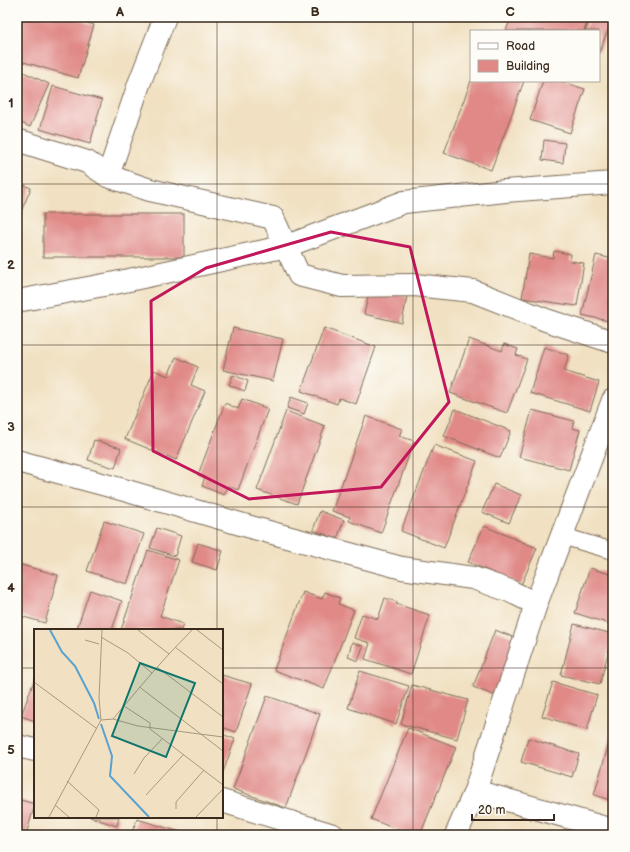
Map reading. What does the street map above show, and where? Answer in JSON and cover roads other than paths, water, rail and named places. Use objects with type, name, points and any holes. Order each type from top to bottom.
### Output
[{"type":"street","points":[[108,176],[139,84],[165,17]]},
{"type":"street","points":[[17,140],[87,162],[108,176],[150,190],[273,218],[299,275],[342,286],[414,285],[473,291],[546,320],[613,342]]},
{"type":"street","points":[[17,301],[115,283],[287,246],[404,202],[505,191],[613,183]]},
{"type":"street","points":[[456,835],[475,791],[536,604],[613,400]]},
{"type":"street","points":[[17,461],[402,568],[473,578],[510,591],[536,604]]},
{"type":"street","points":[[17,746],[34,750]]},
{"type":"street","points":[[475,791],[613,830]]},
{"type":"street","points":[[223,801],[333,835]]},
{"type":"lane","points":[[562,536],[613,550]]}]
